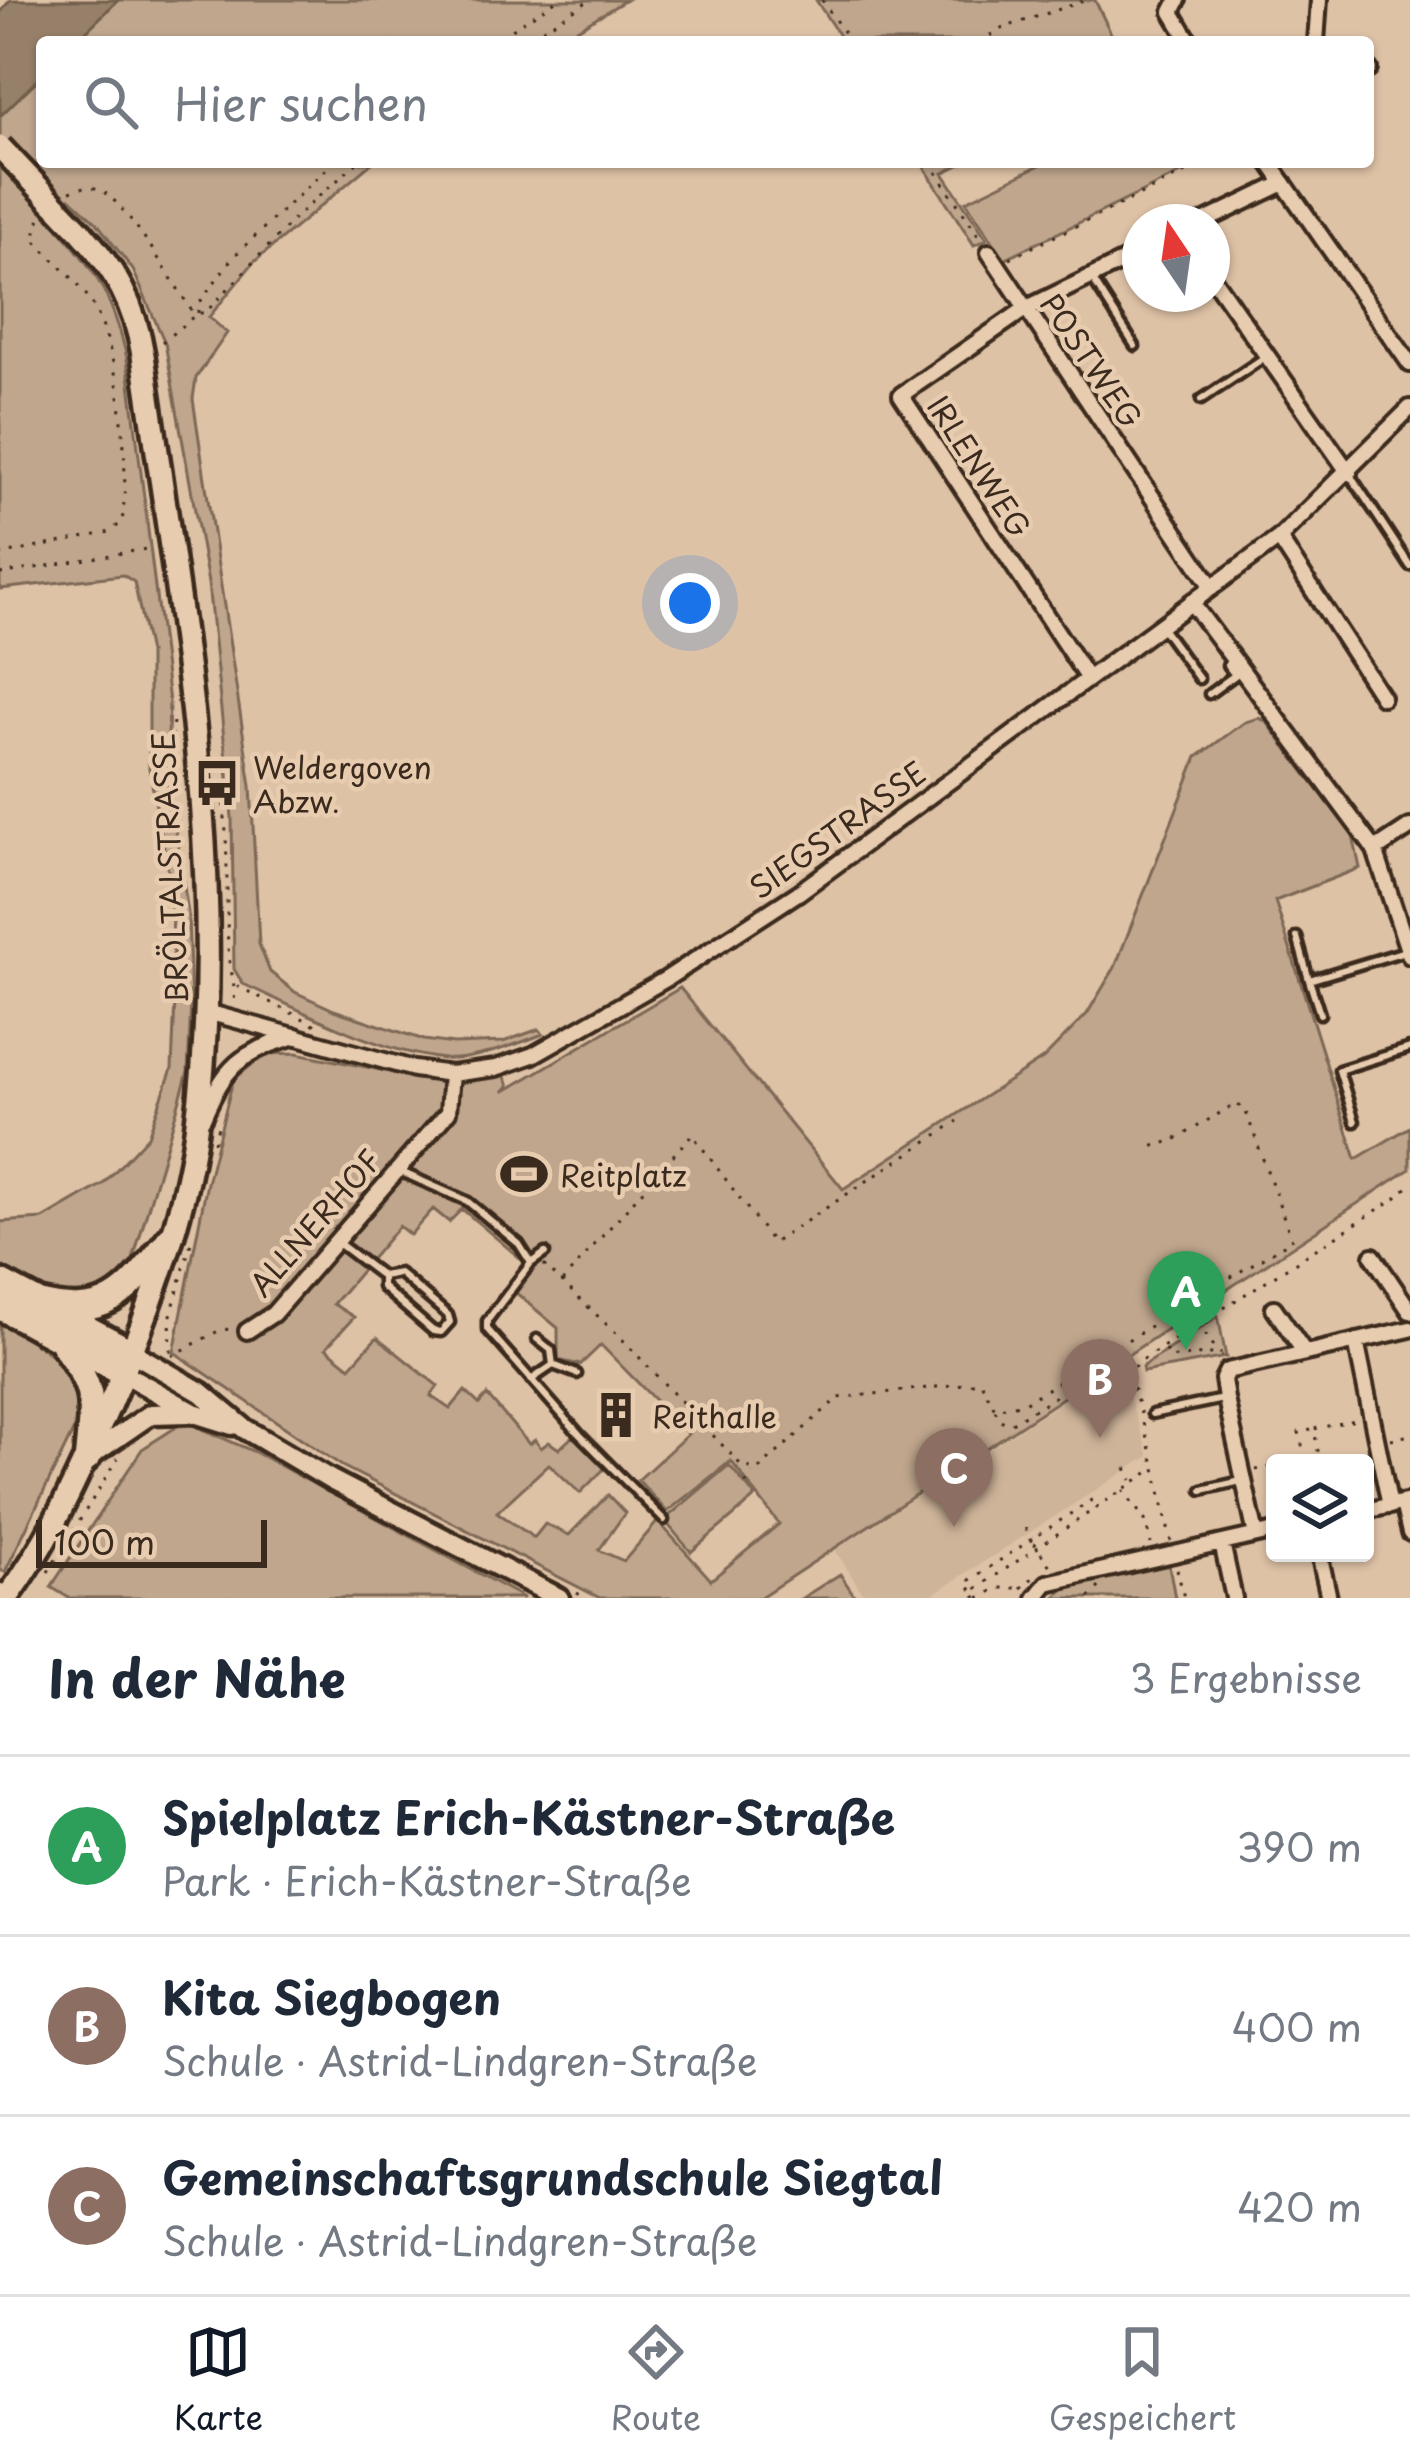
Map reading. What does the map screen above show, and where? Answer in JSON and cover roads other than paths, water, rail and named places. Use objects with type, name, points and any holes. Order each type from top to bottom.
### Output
[{"type":"highway","points":[[38,1303],[71,1311],[103,1306],[132,1286],[181,1239]]},
{"type":"highway","points":[[0,1282],[128,1363]]},
{"type":"highway","points":[[0,1306],[58,1338],[128,1363]]},
{"type":"highway","points":[[58,1338],[82,1370],[93,1397],[87,1458]]},
{"type":"main road","name":"BRÖLTALSTRASSE","points":[[0,147],[119,279],[135,316],[194,748],[208,1012],[205,1138],[181,1239],[87,1458],[43,1542],[4,1597]]},
{"type":"street","points":[[1178,0],[1172,12],[1186,36]]},
{"type":"street","points":[[1316,36],[1319,0]]},
{"type":"street","points":[[1273,168],[1410,364]]},
{"type":"street","points":[[1230,209],[1284,183]]},
{"type":"street","name":"POSTWEG","points":[[993,258],[1212,587]]},
{"type":"street","name":"IRLENWEG","points":[[1088,679],[902,395],[1025,309],[1122,262]]},
{"type":"street","points":[[1230,304],[1349,472]]},
{"type":"street","name":"SIEGSTRASSE","points":[[208,1012],[415,1069],[451,1074],[496,1069],[533,1055],[666,979],[798,893],[1280,538],[1410,408]]},
{"type":"street","points":[[1280,538],[1382,697]]},
{"type":"street","points":[[1191,602],[1375,850],[1408,945]]},
{"type":"street","points":[[1375,850],[1410,826]]},
{"type":"street","points":[[205,1138],[220,1078],[256,1048],[296,1036]]},
{"type":"street","name":"ALLNERHOF","points":[[248,1331],[272,1314],[448,1112],[451,1074]]},
{"type":"street","points":[[1373,1256],[1410,1311]]},
{"type":"street","points":[[1274,1308],[1305,1353]]},
{"type":"street","points":[[1256,1535],[1226,1399],[1223,1379],[1227,1371],[1410,1329]]},
{"type":"street","points":[[1356,1341],[1378,1442],[1410,1533]]},
{"type":"street","points":[[128,1363],[194,1413]]},
{"type":"street","points":[[128,1363],[202,1393],[245,1429],[331,1480],[559,1598]]},
{"type":"street","points":[[87,1458],[151,1414],[194,1413],[245,1429]]},
{"type":"street","points":[[1037,1596],[1047,1583],[1266,1533]]},
{"type":"street","points":[[1222,1543],[1234,1598]]},
{"type":"street","points":[[1321,1562],[1329,1598]]},
{"type":"lane","points":[[1091,277],[1135,346]]},
{"type":"lane","points":[[1201,400],[1265,357]]},
{"type":"lane","points":[[1349,472],[1410,566]]},
{"type":"lane","points":[[1160,625],[1198,679]]},
{"type":"lane","points":[[1209,694],[1235,675],[1227,665],[1234,660]]},
{"type":"lane","points":[[1297,937],[1319,1014]]},
{"type":"lane","points":[[1309,980],[1408,945]]},
{"type":"lane","points":[[1355,1122],[1339,1070],[1410,1048]]},
{"type":"lane","points":[[396,1168],[467,1201],[538,1259],[486,1327],[664,1520]]},
{"type":"lane","points":[[334,1240],[382,1276],[399,1273],[450,1322],[441,1333],[433,1331],[382,1287],[382,1276]]},
{"type":"lane","points":[[537,1339],[551,1350],[554,1365]]},
{"type":"lane","points":[[531,1381],[554,1365]]},
{"type":"lane","points":[[554,1365],[577,1374]]},
{"type":"lane","points":[[1152,1414],[1226,1399]]},
{"type":"lane","points":[[1202,1490],[1243,1477]]},
{"type":"place","name":"Weldergoven Abzw.","points":[[217,783]]},
{"type":"place","name":"Reitplatz","points":[[524,1174]]},
{"type":"place","name":"Spielplatz Erich-Kästner-Straße","points":[[1186,1350]]},
{"type":"place","name":"Reithalle","points":[[616,1415]]},
{"type":"place","name":"Kita Siegbogen","points":[[1100,1438]]},
{"type":"place","name":"Gemeinschaftsgrundschule Siegtal","points":[[954,1527]]}]
